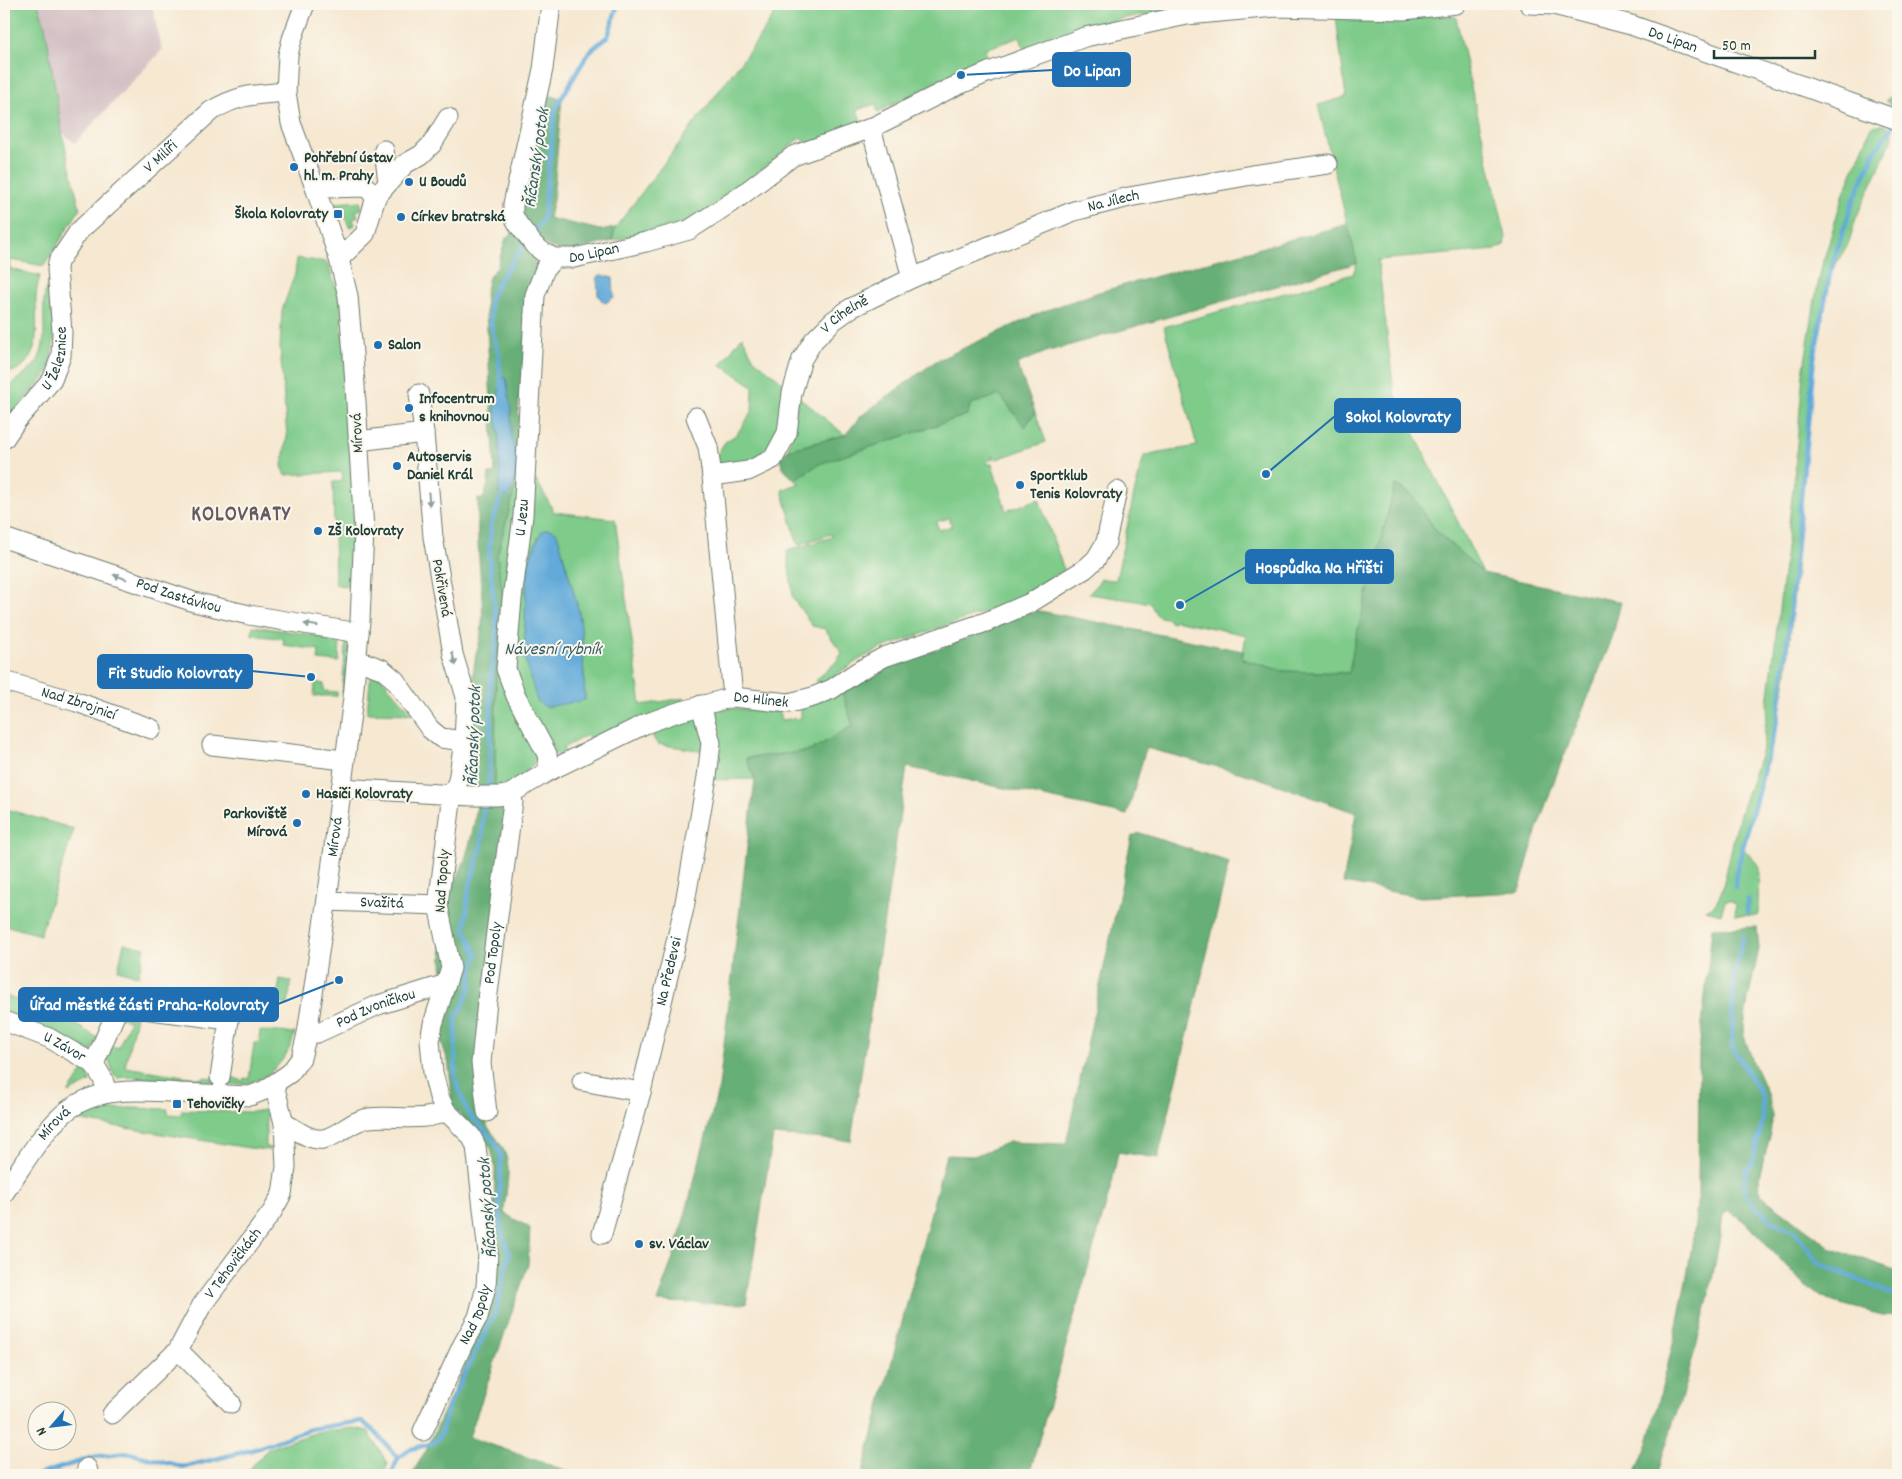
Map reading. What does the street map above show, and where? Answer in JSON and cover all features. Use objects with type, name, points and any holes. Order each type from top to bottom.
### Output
[{"type":"street","name":"Mírová","points":[[4,1193],[45,1133],[60,1117],[78,1103],[107,1093],[131,1090],[250,1096],[274,1085],[290,1073],[301,1058],[307,1034],[327,901],[357,660],[364,530],[349,303],[339,259],[291,123],[286,92],[288,55],[305,4]]},
{"type":"street","name":"Do Lipan","points":[[551,4],[543,69],[513,204],[513,215],[534,245],[554,258],[574,258],[689,230],[738,198],[793,156],[871,128],[948,89],[1076,40],[1178,17],[1276,7],[1404,10],[1456,4]]},
{"type":"street","name":"Do Lipan","points":[[1528,4],[1554,5],[1631,25],[1898,120]]},
{"type":"street","name":"V Milíři","points":[[58,262],[80,231],[210,112],[229,100],[246,95],[286,92]]},
{"type":"street","points":[[339,259],[364,234],[376,197],[405,164],[421,155],[432,144],[448,118]]},
{"type":"street","points":[[871,128],[912,278]]},
{"type":"street","points":[[384,150],[388,182]]},
{"type":"street","name":"Na Jílech","points":[[912,278],[1074,211],[1148,193],[1328,164]]},
{"type":"street","points":[[316,190],[366,187],[376,197]]},
{"type":"street","name":"U Jezu","points":[[549,771],[547,754],[516,696],[506,669],[512,599],[523,516],[534,295],[545,268],[554,258]]},
{"type":"street","name":"U Železnice","points":[[4,439],[17,420],[52,380],[61,356],[62,332],[58,262]]},
{"type":"street","name":"V Cihelně","points":[[712,476],[748,472],[773,459],[787,433],[792,393],[802,359],[814,340],[833,321],[851,308],[912,278]]},
{"type":"street","name":"Pokřivená","points":[[419,394],[432,537],[453,654],[466,697],[464,741],[458,781],[452,794]]},
{"type":"street","points":[[696,417],[708,447],[712,476],[733,698]]},
{"type":"street","points":[[358,440],[424,433]]},
{"type":"street","name":"Do Hlinek","points":[[504,795],[645,724],[701,705],[733,698],[789,703],[813,698],[832,689],[884,657],[986,622],[1030,603],[1085,569],[1096,559],[1106,542],[1118,491]]},
{"type":"street","name":"Pod Zastávkou","points":[[4,538],[194,602],[249,615],[359,633]]},
{"type":"street","points":[[357,660],[382,669],[395,680],[430,728],[441,738],[464,741]]},
{"type":"street","name":"Nad Zbrojnicí","points":[[4,681],[77,702],[152,729]]},
{"type":"street","name":"Na Předevsi","points":[[602,1234],[641,1092],[684,908],[707,777],[711,743],[701,705]]},
{"type":"street","points":[[212,745],[344,760]]},
{"type":"street","points":[[341,788],[472,796],[504,795]]},
{"type":"street","name":"Nad Topoly","points":[[423,1431],[463,1344],[478,1317],[486,1287],[488,1253],[476,1146],[471,1136],[446,1111],[439,1097],[433,1074],[430,1040],[433,1024],[451,968],[438,905],[452,794]]},
{"type":"street","name":"Pod Topoly","points":[[487,1112],[481,1063],[487,1001],[513,802],[504,795]]},
{"type":"street","name":"Svažitá","points":[[327,901],[438,905]]},
{"type":"street","name":"Pod Zvoničkou","points":[[307,1034],[317,1033],[378,1005],[446,984]]},
{"type":"street","points":[[94,1064],[115,1015],[119,1009],[127,1007],[229,1020],[220,1077]]},
{"type":"street","name":"U Závor","points":[[4,1021],[49,1038],[94,1064],[103,1079],[107,1093]]},
{"type":"street","points":[[582,1081],[641,1092]]},
{"type":"street","name":"V Tehovičkách","points":[[112,1414],[178,1350],[202,1305],[272,1212],[282,1194],[286,1167],[284,1123],[274,1085]]},
{"type":"street","points":[[284,1123],[310,1138],[322,1139],[332,1136],[352,1122],[368,1118],[423,1117],[446,1111]]},
{"type":"street","points":[[178,1350],[231,1403]]},
{"type":"shaded area","points":[[38,4],[152,4],[162,50],[75,143],[62,133],[45,26]]},
{"type":"green space","points":[[4,4],[38,4],[45,26],[62,133],[80,209],[44,266],[11,260],[10,269],[40,276],[36,296],[35,345],[25,364],[17,370],[4,374]]},
{"type":"green space","points":[[781,4],[1211,4],[1119,19],[1080,29],[1024,49],[1020,37],[985,49],[988,61],[947,77],[878,112],[875,104],[857,110],[862,123],[811,143],[800,138],[712,209],[685,223],[612,241],[615,228],[756,42]]},
{"type":"green space","points":[[1335,9],[1456,17],[1506,237],[1504,245],[1495,250],[1378,260],[1394,392],[1483,573],[1437,532],[1410,493],[1395,485],[1354,645],[1349,673],[1283,671],[1242,659],[1246,635],[1175,620],[1174,622],[1169,621],[1169,619],[1157,616],[1150,603],[1089,594],[1101,579],[1116,580],[1144,456],[1197,446],[1164,327],[1353,274],[1357,263],[1318,105],[1346,97]]},
{"type":"green space","points":[[1898,89],[1898,109],[1892,107],[1886,100]]},
{"type":"green space","points":[[545,95],[562,98],[553,200],[549,218],[600,230],[615,228],[612,241],[585,248],[567,250],[550,247],[542,242],[530,229],[521,214]]},
{"type":"green space","points":[[1885,124],[1893,130],[1892,140],[1856,218],[1849,242],[1832,271],[1814,366],[1787,674],[1778,718],[1743,848],[1759,866],[1758,916],[1735,915],[1736,904],[1730,900],[1725,901],[1721,914],[1705,910],[1714,905],[1722,890],[1739,817],[1763,747],[1794,480],[1803,374],[1816,294],[1822,266],[1842,198],[1872,126]]},
{"type":"green space","points":[[360,201],[362,209],[356,211],[358,217],[353,219],[355,225],[349,227],[342,208],[337,207],[335,203]]},
{"type":"green space","points":[[1348,224],[1357,263],[1046,352],[1017,364],[1035,412],[1025,427],[1000,395],[971,404],[967,415],[819,464],[794,480],[782,466],[780,457],[788,450],[845,435],[861,416],[936,361],[1044,311],[1099,292]]},
{"type":"green space","points":[[514,231],[533,256],[537,267],[526,377],[520,385],[518,413],[523,423],[517,481],[497,556],[504,602],[496,677],[495,788],[474,787],[458,781],[482,618],[478,499],[483,499],[488,485],[489,474],[495,474],[485,293],[489,277],[497,267],[506,238]]},
{"type":"green space","points":[[297,258],[327,262],[340,298],[353,471],[354,586],[335,584],[333,482],[343,481],[342,472],[285,475],[282,465],[287,437],[280,347],[282,310],[295,274]]},
{"type":"green space","points":[[49,280],[55,336],[48,373],[4,424],[4,386],[10,387],[32,367],[38,360],[42,350],[44,340],[44,300]]},
{"type":"green space","points":[[742,336],[754,359],[785,384],[783,413],[775,442],[763,456],[735,465],[718,467],[716,456],[725,442],[737,434],[752,412],[753,386],[721,365]]},
{"type":"green space","points":[[1000,395],[1025,427],[1035,412],[1046,442],[997,459],[992,456],[993,459],[987,461],[988,464],[992,464],[1006,511],[1039,499],[1064,570],[1024,595],[994,609],[882,648],[862,658],[820,685],[816,680],[835,663],[842,653],[825,629],[812,626],[793,598],[787,551],[832,537],[831,534],[798,545],[782,490],[800,483],[794,480],[819,464],[967,415],[971,404]],"holes":[[[949,518],[952,526],[939,530],[936,522]]]},
{"type":"green space","points":[[799,397],[845,435],[788,450]]},
{"type":"green space","points":[[517,481],[537,481],[554,512],[615,519],[641,705],[684,698],[685,703],[592,743],[587,735],[563,748],[567,756],[559,758],[554,753],[536,762],[514,784],[495,788],[496,677],[504,602],[497,556]],"holes":[[[557,533],[579,612],[582,635],[585,700],[524,655],[529,560],[538,537]]]},
{"type":"green space","points":[[1395,485],[1410,493],[1437,532],[1483,573],[1621,602],[1612,639],[1559,768],[1537,829],[1519,892],[1421,897],[1343,883],[1356,813],[1253,776],[1146,748],[1127,815],[907,767],[851,1141],[773,1135],[746,1304],[657,1302],[676,1249],[719,1087],[755,779],[746,758],[810,751],[853,726],[842,692],[851,679],[944,647],[1035,610],[1243,651],[1242,659],[1283,671],[1349,673],[1354,645]]},
{"type":"green space","points":[[253,626],[340,639],[339,662],[318,660],[319,650],[283,645],[284,639],[252,635]]},
{"type":"green space","points":[[346,638],[350,640],[345,697],[342,695]]},
{"type":"green space","points":[[374,670],[413,714],[367,713],[371,671]]},
{"type":"green space","points":[[315,682],[324,684],[324,691],[337,692],[337,696],[314,696]]},
{"type":"green space","points":[[842,692],[853,725],[810,751],[746,758],[755,779],[714,780],[703,751],[657,744],[653,737],[653,728],[729,708],[780,712],[780,720],[801,718],[801,707]]},
{"type":"green space","points":[[477,802],[513,802],[487,1001],[487,1126],[501,1146],[507,1159],[508,1174],[504,1213],[530,1228],[528,1265],[469,1437],[579,1475],[411,1475],[426,1451],[467,1361],[493,1280],[495,1167],[491,1148],[451,1105],[448,1061],[439,1036],[444,991],[438,905],[450,892],[461,870],[472,836]]},
{"type":"green space","points":[[6,809],[74,829],[40,935],[4,925],[4,819]]},
{"type":"green space","points":[[1140,833],[1229,862],[1158,1158],[1118,1152],[1112,1183],[1029,1475],[862,1475],[946,1155],[974,1156],[1009,1142],[1066,1144],[1132,836]]},
{"type":"green space","points":[[1757,927],[1759,949],[1743,1033],[1769,1098],[1772,1115],[1770,1137],[1759,1176],[1760,1195],[1833,1249],[1898,1271],[1898,1316],[1882,1315],[1833,1302],[1807,1288],[1742,1219],[1728,1211],[1723,1215],[1712,1282],[1696,1347],[1656,1475],[1635,1475],[1648,1443],[1674,1340],[1694,1232],[1698,1195],[1699,1053],[1712,928]]},
{"type":"green space","points":[[124,943],[145,948],[138,976],[118,970]]},
{"type":"green space","points":[[280,979],[291,981],[288,1005],[276,1003]]},
{"type":"green space","points":[[4,995],[63,1017],[98,1038],[91,1052],[4,1012]]},
{"type":"green space","points":[[115,1015],[136,1017],[125,1067],[202,1079],[203,1077],[214,1078],[213,1082],[118,1078],[114,1076],[109,1060],[98,1054],[110,1045],[118,1048],[130,1021]]},
{"type":"green space","points":[[260,1031],[295,1033],[286,1055],[271,1072],[252,1082],[228,1084],[229,1076],[243,1081],[244,1078],[249,1079],[254,1043],[259,1043]]},
{"type":"green space","points":[[83,1071],[87,1072],[90,1082],[68,1093]]},
{"type":"green space","points":[[129,1108],[168,1109],[168,1114],[181,1115],[182,1110],[251,1112],[270,1109],[275,1111],[276,1114],[266,1115],[266,1147],[277,1149],[276,1151],[249,1148],[76,1120],[96,1111]]},
{"type":"green space","points":[[353,1428],[368,1431],[388,1464],[383,1475],[244,1475],[269,1448],[318,1432]]},
{"type":"water","points":[[601,275],[613,278],[614,297],[606,303],[598,295],[597,277]]},
{"type":"water","points":[[502,377],[506,378],[511,408],[511,436],[518,462],[513,487],[508,497],[498,493],[500,479],[499,436],[495,409]]},
{"type":"water","name":"Návesní rybník","points":[[546,529],[557,533],[579,612],[585,700],[546,707],[537,701],[524,655],[529,560],[542,531]]},
{"type":"waterway","name":"Říčanský potok","points":[[531,235],[543,220],[555,109],[589,52],[608,36],[618,4]]},
{"type":"waterway","points":[[1735,887],[1736,873],[1778,718],[1787,647],[1814,358],[1831,269],[1852,204],[1875,151],[1893,126]]},
{"type":"waterway","name":"Říčanský potok","points":[[501,387],[499,357],[491,323],[490,300],[496,286],[526,241]]},
{"type":"waterway","name":"Říčanský potok","points":[[487,792],[489,784],[490,689],[497,629],[489,555],[491,525],[504,491]]},
{"type":"waterway","name":"Říčanský potok","points":[[391,1475],[398,1458],[411,1449],[434,1443],[441,1434],[449,1405],[495,1314],[509,1254],[501,1230],[499,1204],[501,1155],[495,1142],[468,1113],[455,1079],[456,1016],[463,1006],[471,985],[472,968],[477,955],[465,929],[469,888],[482,844],[485,802]]},
{"type":"waterway","points":[[1747,912],[1748,899]]},
{"type":"waterway","points":[[1743,937],[1734,976],[1732,1047],[1762,1096],[1763,1121],[1752,1165],[1746,1170],[1744,1191],[1755,1207],[1777,1224],[1794,1231],[1819,1263],[1889,1293],[1898,1293]]},
{"type":"waterway","points":[[38,1475],[93,1457],[128,1453],[184,1467],[255,1449],[310,1429],[362,1421],[375,1432],[398,1458]]},
{"type":"place","name":"Do Lipan","points":[[961,75]]},
{"type":"place","name":"Pohřební ústav hl. m. Prahy","points":[[294,167]]},
{"type":"place","name":"U Boudů","points":[[409,182]]},
{"type":"place","name":"Škola Kolovraty","points":[[338,214]]},
{"type":"place","name":"Církev bratrská","points":[[401,217]]},
{"type":"place","name":"Salon","points":[[378,345]]},
{"type":"place","name":"Infocentrum s knihovnou","points":[[409,408]]},
{"type":"place","name":"Autoservis Daniel Král","points":[[397,466]]},
{"type":"place","name":"Sokol Kolovraty","points":[[1266,474]]},
{"type":"place","name":"Sportklub Tenis Kolovraty","points":[[1020,485]]},
{"type":"place","name":"ZŠ Kolovraty","points":[[318,531]]},
{"type":"place","name":"Hospůdka Na Hřišti","points":[[1180,605]]},
{"type":"place","name":"Fit Studio Kolovraty","points":[[311,677]]},
{"type":"place","name":"Hasiči Kolovraty","points":[[306,794]]},
{"type":"place","name":"Parkoviště Mírová","points":[[297,823]]},
{"type":"place","name":"Úřad městké části Praha-Kolovraty","points":[[339,980]]},
{"type":"place","name":"Tehovičky","points":[[177,1104]]},
{"type":"place","name":"sv. Václav","points":[[639,1244]]},
{"type":"district","name":"KOLOVRATY","points":[[241,516]]}]
